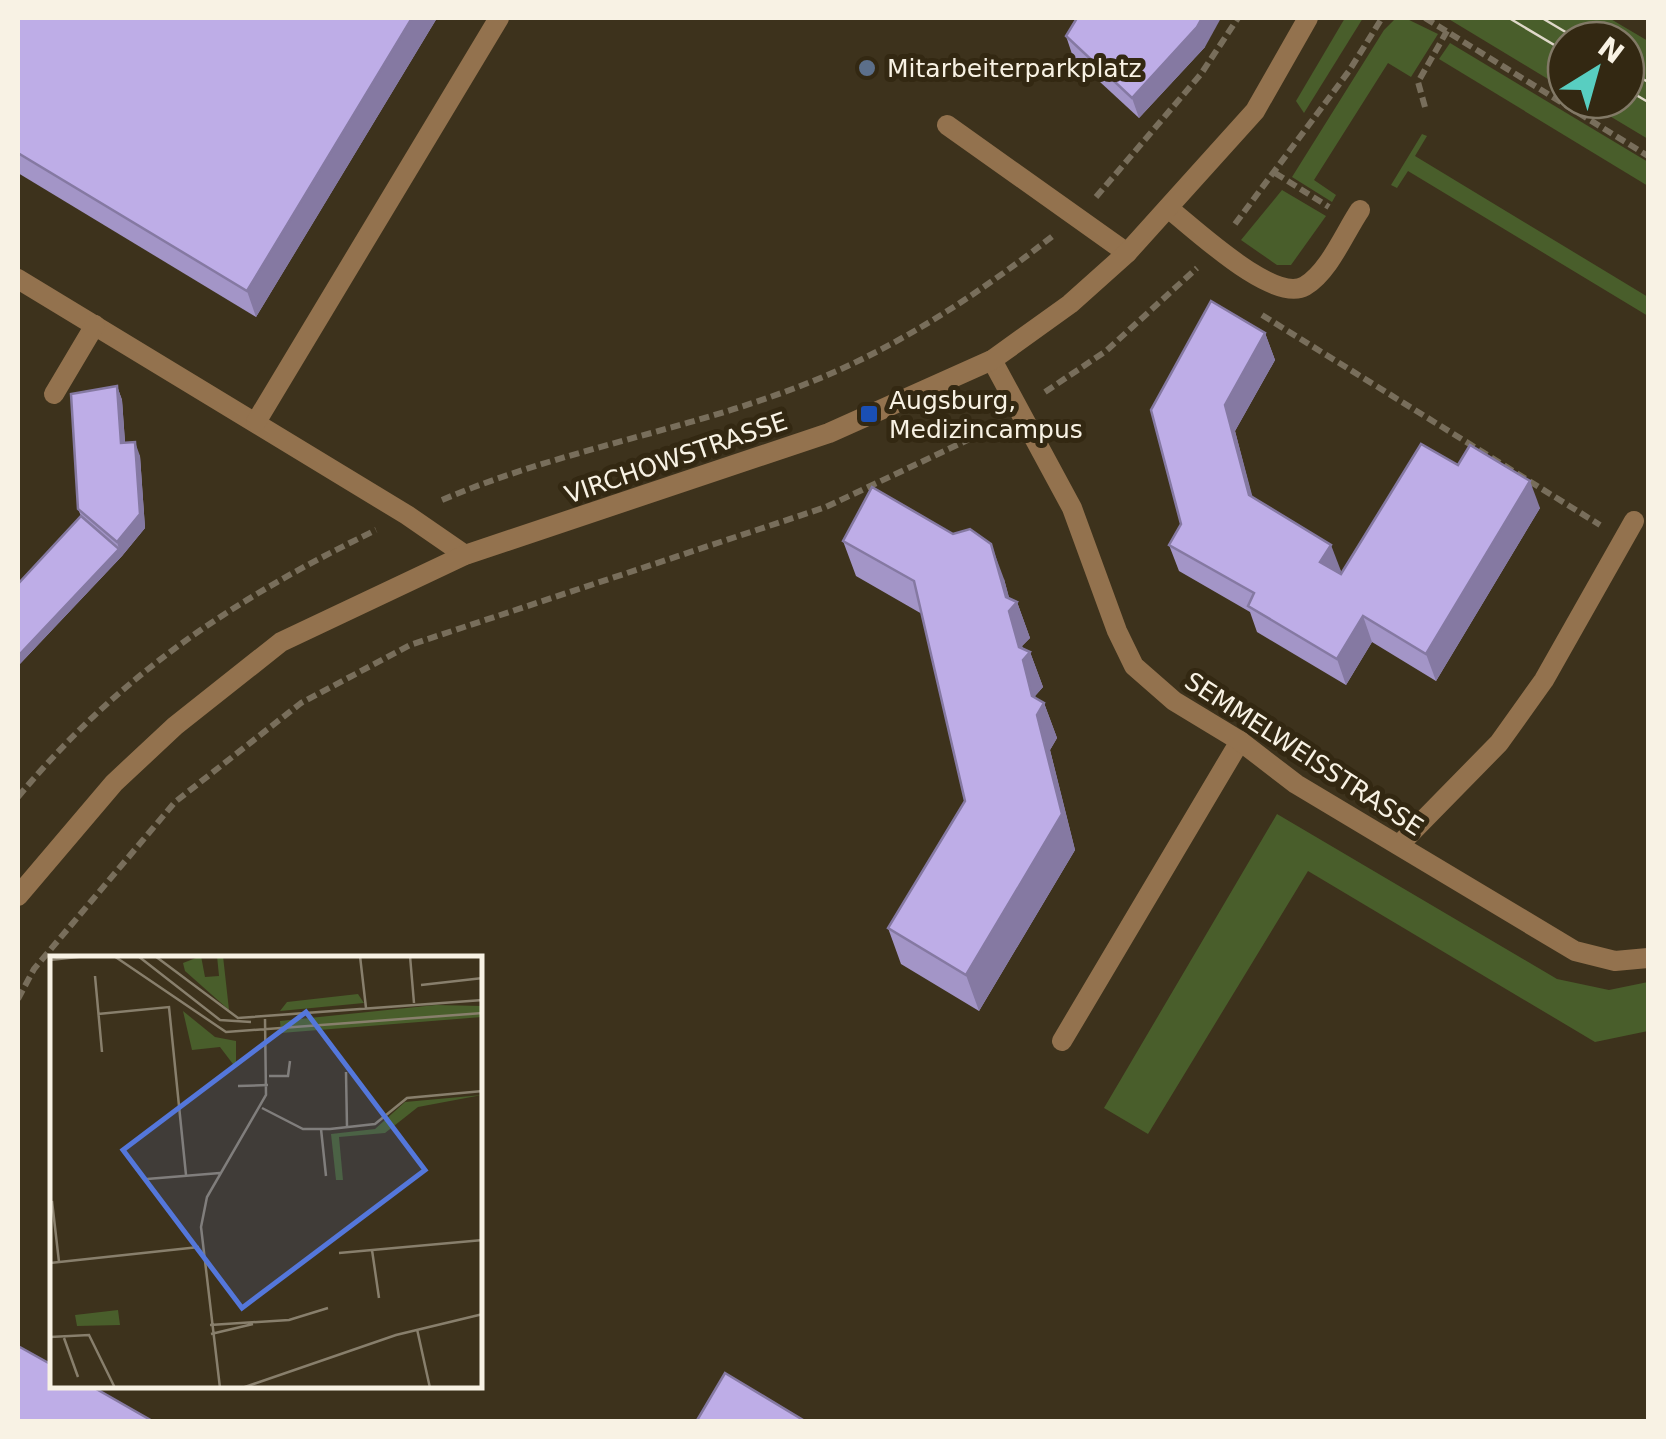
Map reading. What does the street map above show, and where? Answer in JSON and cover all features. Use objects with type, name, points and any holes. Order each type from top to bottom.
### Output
[{"type":"street","points":[[256,422],[499,18]]},
{"type":"street","name":"VIRCHOWSTRASSE","points":[[18,896],[114,784],[176,726],[281,642],[465,555],[829,433],[992,360],[1070,304],[1127,253],[1254,111],[1308,18]]},
{"type":"street","points":[[947,125],[1127,253]]},
{"type":"street","points":[[1168,208],[1263,281],[1284,290],[1304,287],[1320,272],[1356,216]]},
{"type":"street","points":[[18,278],[408,515],[465,555]]},
{"type":"street","points":[[54,394],[95,325]]},
{"type":"street","name":"SEMMELWEISSTRASSE","points":[[992,360],[1022,409],[1072,508],[1116,630],[1134,666],[1174,701],[1240,741],[1296,784],[1575,952],[1614,961],[1648,958]]},
{"type":"street","points":[[1398,845],[1499,743],[1544,680],[1634,520]]},
{"type":"street","points":[[1062,1041],[1240,741]]},
{"type":"path","points":[[18,796],[106,700],[177,643],[252,594],[408,515],[490,480],[689,423],[813,381],[895,342],[966,300],[1078,216],[1201,74],[1238,18]]},
{"type":"path","points":[[1425,18],[1648,156]]},
{"type":"path","points":[[1425,107],[1418,82],[1448,31]]},
{"type":"path","points":[[1275,173],[1356,216]]},
{"type":"path","points":[[1194,272],[1210,282]]},
{"type":"path","points":[[1260,313],[1623,540]]},
{"type":"path","points":[[18,999],[34,969],[175,802],[301,702],[410,645],[826,507],[975,440],[1022,409]]},
{"type":"green space","points":[[1345,18],[1363,18],[1304,113],[1296,101]]},
{"type":"green space","points":[[1405,18],[1438,34],[1411,77],[1388,63],[1314,180],[1336,195],[1332,202],[1292,177],[1384,30],[1394,20]]},
{"type":"green space","points":[[1447,18],[1612,20],[1546,20],[1546,78]]},
{"type":"green space","points":[[1646,40],[1648,41],[1648,139],[1616,120],[1646,120]]},
{"type":"green space","points":[[1450,43],[1546,101],[1546,120],[1578,120],[1648,162],[1648,186],[1439,59]]},
{"type":"green space","points":[[1422,134],[1427,136],[1415,156],[1648,297],[1648,316],[1408,171],[1397,188],[1391,185]]},
{"type":"green space","points":[[1282,190],[1326,216],[1291,265],[1277,265],[1241,240]]},
{"type":"green space","points":[[1277,814],[1557,979],[1609,990],[1648,982],[1648,1031],[1595,1042],[1308,871],[1148,1134],[1104,1108]]},
{"type":"building","points":[[18,18],[412,18],[247,291],[18,153]]},
{"type":"building","points":[[1077,18],[1202,18],[1132,98],[1066,36]]},
{"type":"building","points":[[1211,301],[1265,333],[1225,405],[1249,495],[1331,545],[1320,562],[1341,574],[1421,444],[1458,465],[1470,445],[1530,481],[1426,654],[1363,616],[1337,659],[1248,606],[1254,593],[1169,545],[1181,524],[1151,410]]},
{"type":"building","points":[[117,386],[121,443],[135,442],[140,514],[117,542],[78,509],[71,394]]},
{"type":"building","points":[[872,487],[953,534],[970,529],[991,544],[1006,597],[1017,602],[1009,611],[1019,647],[1030,652],[1023,660],[1032,696],[1044,703],[1037,715],[1062,814],[966,975],[888,928],[965,801],[914,581],[843,541]]},
{"type":"building","points":[[81,516],[119,549],[18,656],[18,584]]},
{"type":"building","points":[[18,1346],[50,1364],[50,1389],[96,1389],[154,1422],[18,1422]]},
{"type":"building","points":[[725,1373],[803,1420],[802,1422],[696,1422]]},
{"type":"tram line","points":[[1509,18],[1546,40]]},
{"type":"tram line","points":[[1542,18],[1546,20]]},
{"type":"place","name":"Mitarbeiterparkplatz","points":[[867,68]]},
{"type":"place","name":"Augsburg, Medizincampus","points":[[869,414]]}]
